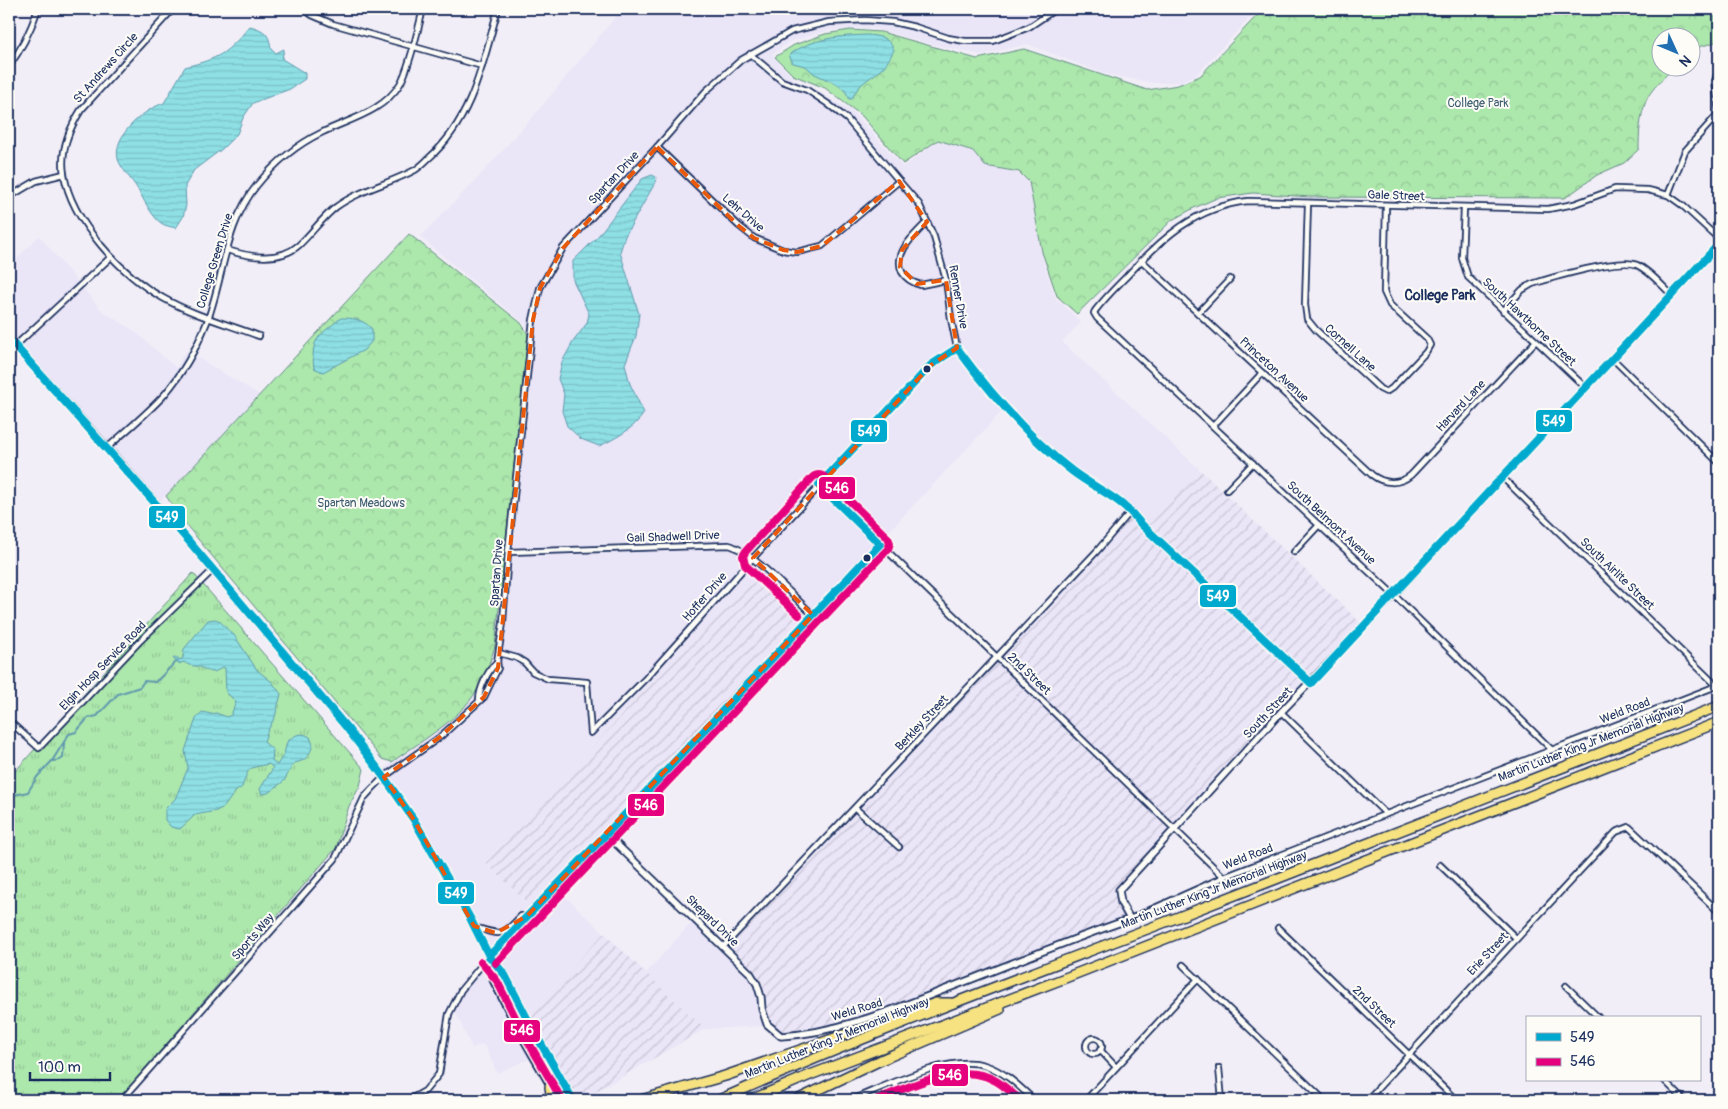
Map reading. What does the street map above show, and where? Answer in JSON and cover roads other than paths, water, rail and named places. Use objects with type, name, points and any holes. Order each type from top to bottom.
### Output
[{"type":"highway","name":"Martin Luther King Jr Memorial Highway","points":[[719,1100],[958,1002],[1719,706]]},
{"type":"highway","name":"Martin Luther King Jr Memorial Highway","points":[[752,1100],[819,1072],[1060,980],[1719,722]]},
{"type":"highway","points":[[797,1100],[881,1060],[1034,994],[1060,980]]},
{"type":"highway","points":[[641,1100],[772,1061],[936,1003],[958,1002]]},
{"type":"highway","points":[[550,1087],[552,1100]]},
{"type":"highway","points":[[657,1100],[688,1087]]},
{"type":"main road","points":[[9,339],[213,570],[347,728],[384,777],[414,820],[489,956],[505,975],[544,1050],[573,1100]]},
{"type":"main road","points":[[489,956],[494,980],[550,1087],[559,1100]]},
{"type":"street","points":[[9,66],[34,22],[38,9]]},
{"type":"street","name":"St Andrews Circle","points":[[173,9],[81,110],[72,124],[66,140],[64,174],[70,196],[90,230],[111,257],[131,275],[156,294],[184,308],[258,336]]},
{"type":"street","points":[[304,9],[318,18],[333,24],[482,66]]},
{"type":"street","name":"College Green Drive","points":[[107,448],[165,394],[182,370],[208,318],[226,250],[246,201],[271,169],[284,156],[322,132],[371,112],[393,94],[404,75],[423,9]]},
{"type":"street","points":[[226,250],[264,257],[284,253],[300,244],[327,214],[338,206],[351,198],[386,184],[417,168],[437,151],[456,129],[471,100],[498,9]]},
{"type":"street","name":"Spartan Drive","points":[[384,777],[440,737],[484,697],[498,668],[497,662],[503,623],[508,552],[533,320],[540,288],[563,248],[706,91],[740,60],[792,31],[829,22],[865,20],[893,22],[965,41],[993,41],[1029,27],[1056,9]]},
{"type":"street","name":"Renner Drive","points":[[750,54],[782,81],[807,90],[847,119],[919,204],[934,237],[946,280],[950,319],[957,348],[985,386],[1034,437],[1071,470],[1095,487],[1105,491],[1131,511],[1141,524],[1310,683]]},
{"type":"street","points":[[1668,195],[1685,151],[1719,113],[1715,81],[1719,73]]},
{"type":"street","name":"Lehr Drive","points":[[657,147],[754,238],[783,250],[797,252],[822,246],[899,181]]},
{"type":"street","points":[[9,197],[36,181],[64,174]]},
{"type":"street","name":"Gale Street","points":[[1094,314],[1096,309],[1141,260],[1178,227],[1192,218],[1221,206],[1248,201],[1548,209],[1574,204],[1611,190],[1648,190],[1668,195],[1689,210],[1719,239]]},
{"type":"street","name":"Cornell Lane","points":[[1308,203],[1306,313],[1311,325],[1383,391],[1389,391],[1429,349],[1429,342],[1390,305],[1384,292],[1386,206]]},
{"type":"street","name":"South Hawthorne Street","points":[[1464,208],[1462,258],[1466,274],[1535,342],[1585,387]]},
{"type":"street","points":[[927,222],[902,250],[900,267],[907,278],[917,284],[921,285],[946,280]]},
{"type":"street","name":"South Street","points":[[1130,918],[1121,903],[1118,890],[1281,712],[1394,595],[1719,244]]},
{"type":"street","points":[[15,346],[111,257]]},
{"type":"street","name":"Princeton Avenue","points":[[1141,260],[1372,475],[1383,482],[1399,481]]},
{"type":"street","points":[[1503,311],[1522,290],[1532,284],[1617,263],[1638,265],[1672,295]]},
{"type":"street","points":[[1198,313],[1230,279]]},
{"type":"street","name":"South Belmont Avenue","points":[[1094,314],[1394,595],[1552,750]]},
{"type":"street","name":"Harvard Lane","points":[[1399,481],[1408,478],[1415,471],[1535,342]]},
{"type":"street","name":"Hoffer Drive","points":[[499,653],[517,658],[525,663],[533,672],[548,679],[587,682],[591,733],[646,678],[752,558],[931,365],[957,348]]},
{"type":"street","points":[[1613,359],[1719,463]]},
{"type":"street","points":[[1213,426],[1262,373]]},
{"type":"street","points":[[1227,490],[1253,463]]},
{"type":"street","name":"South Airlite Street","points":[[1502,477],[1718,685]]},
{"type":"street","name":"2nd Street","points":[[820,485],[1224,877]]},
{"type":"street","name":"Berkley Street","points":[[724,946],[1097,551],[1131,511]]},
{"type":"street","points":[[1294,552],[1319,525]]},
{"type":"street","points":[[409,1100],[425,1091],[439,1074],[449,1014],[461,990],[489,956],[880,544]]},
{"type":"street","name":"Gail Shadwell Drive","points":[[508,552],[729,545],[738,548],[752,558],[813,615]]},
{"type":"street","name":"Elgin Hosp Service Road","points":[[9,721],[39,748],[139,642],[213,570]]},
{"type":"street","name":"Weld Road","points":[[781,1036],[804,1035],[866,1018],[914,1002],[1130,918],[1224,877],[1718,685]]},
{"type":"street","points":[[1281,712],[1386,814]]},
{"type":"street","name":"Sports Way","points":[[122,1100],[335,859],[364,798],[384,777]]},
{"type":"street","points":[[854,808],[899,847]]},
{"type":"street","name":"Erie Street","points":[[1367,1100],[1616,832],[1629,827],[1719,912]]},
{"type":"street","name":"Shepard Drive","points":[[606,834],[750,972],[761,996],[762,1008],[767,1024],[781,1036]]},
{"type":"street","points":[[1440,865],[1516,938]]},
{"type":"street","points":[[474,926],[496,934],[503,933],[521,916],[527,916]]},
{"type":"street","name":"2nd Street","points":[[1278,928],[1456,1100]]},
{"type":"street","points":[[1183,965],[1324,1100]]},
{"type":"street","points":[[1086,1100],[1198,979]]},
{"type":"street","points":[[1566,986],[1597,1016]]},
{"type":"street","points":[[1100,1050],[1116,1067]]},
{"type":"street","points":[[851,1100],[940,1066],[968,1063],[987,1066],[1014,1082],[1034,1100]]},
{"type":"street","points":[[1219,1068],[1222,1100]]},
{"type":"street","points":[[1666,1082],[1684,1100]]},
{"type":"street","points":[[894,1084],[913,1100]]},
{"type":"water","points":[[250,26],[265,33],[271,48],[276,53],[284,49],[282,59],[305,73],[305,79],[290,89],[253,103],[243,118],[237,134],[222,149],[194,170],[185,186],[186,205],[183,217],[176,228],[164,225],[151,212],[119,162],[117,150],[120,141],[125,132],[140,117],[164,103],[185,67],[207,61],[222,54]]},
{"type":"water","points":[[868,35],[884,38],[894,50],[885,66],[861,85],[852,99],[849,99],[840,87],[815,74],[805,66],[793,63],[789,55],[817,41],[837,37]]},
{"type":"water","points":[[652,175],[656,177],[655,183],[625,236],[620,252],[639,314],[636,336],[625,364],[630,384],[644,413],[630,428],[599,446],[581,439],[567,426],[562,411],[564,394],[558,379],[562,362],[573,342],[587,323],[589,314],[573,280],[573,261],[598,236],[642,179]]},
{"type":"water","points":[[341,318],[350,318],[365,323],[372,329],[372,341],[364,350],[323,372],[314,368],[313,350],[315,344],[322,334]]},
{"type":"water","points":[[216,619],[234,635],[257,670],[272,682],[281,694],[275,717],[264,742],[273,750],[272,761],[277,765],[284,754],[287,742],[298,735],[303,734],[310,737],[313,745],[306,757],[294,763],[284,781],[268,793],[262,794],[260,789],[273,768],[269,764],[252,768],[248,772],[242,787],[235,792],[224,807],[216,811],[195,815],[180,829],[171,827],[165,820],[165,809],[175,799],[188,768],[185,751],[196,719],[202,712],[216,713],[227,717],[231,715],[236,702],[226,692],[225,668],[222,667],[211,672],[184,662],[178,664],[173,658],[180,660],[183,658],[184,649],[208,620]]},
{"type":"waterway","points":[[9,801],[14,795],[28,792],[37,777],[52,761],[69,734],[76,732],[88,718],[97,716],[118,694],[140,687],[144,681],[155,682],[178,661]]},
{"type":"waterway","points":[[53,761],[63,758],[64,743]]},
{"type":"district","name":"College Park","points":[[1440,295]]},
{"type":"park label","name":"Spartan Meadows","points":[[361,503]]}]
